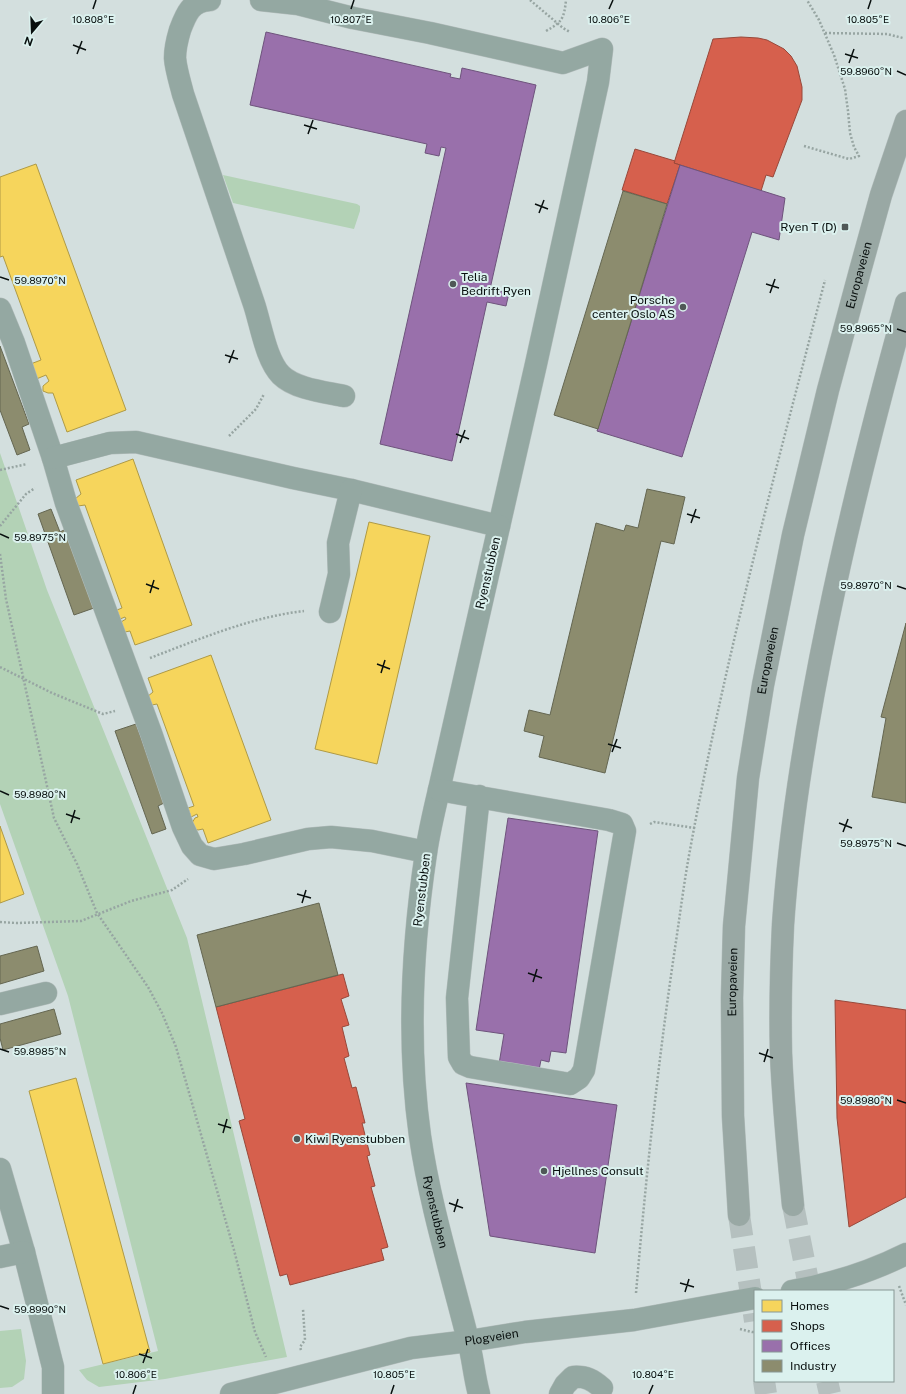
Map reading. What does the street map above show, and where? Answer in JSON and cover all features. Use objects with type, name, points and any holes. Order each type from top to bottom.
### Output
[{"type":"highway","name":"Europaveien","points":[[739,1215],[734,1116],[732,998],[734,926],[748,778],[763,685],[793,535],[826,398],[868,240],[906,121]]},
{"type":"highway","points":[[793,1205],[782,1075],[781,1006],[783,926],[789,852],[797,787],[812,696],[843,546],[880,397],[906,303]]},
{"type":"street","points":[[210,0],[197,4],[191,8],[185,16],[176,46],[175,59],[182,94],[275,368],[283,376],[298,385],[344,396]]},
{"type":"street","points":[[261,0],[298,4],[353,18],[430,33],[562,63],[602,49]]},
{"type":"street","name":"Ryenstubben","points":[[479,1394],[469,1341],[433,1205],[421,1142],[413,1040],[412,992],[420,899],[426,852],[439,790],[536,364],[598,82],[602,49]]},
{"type":"street","points":[[0,309],[14,343],[55,465],[66,503],[127,666],[183,827],[192,846],[200,855],[214,859],[244,854],[308,839],[331,837],[372,842],[426,852]]},
{"type":"street","points":[[55,465],[110,443],[136,442],[351,490],[499,526]]},
{"type":"street","points":[[330,612],[339,574],[338,543],[351,490]]},
{"type":"street","points":[[439,790],[479,796],[609,820],[622,824],[625,831],[584,1070],[580,1078],[570,1084],[470,1067],[463,1064],[460,1057],[457,998],[479,796]]},
{"type":"street","points":[[0,1004],[46,993]]},
{"type":"street","points":[[0,1169],[24,1252],[53,1367],[54,1394]]},
{"type":"street","points":[[0,1257],[24,1252]]},
{"type":"street","points":[[796,1290],[854,1276],[906,1254]]},
{"type":"street","name":"Plogveien","points":[[231,1394],[411,1348],[525,1332],[634,1320],[754,1298]]},
{"type":"street","points":[[560,1394],[565,1385],[573,1377],[587,1377],[594,1380],[602,1388]]},
{"type":"path","points":[[530,0],[563,28],[602,49]]},
{"type":"path","points":[[559,24],[565,12],[566,0]]},
{"type":"path","points":[[804,146],[850,159],[859,156],[854,147],[850,133],[845,89],[834,55],[825,32],[807,0]]},
{"type":"path","points":[[825,32],[887,34],[904,38]]},
{"type":"path","points":[[634,1320],[644,1203],[657,1081],[683,896],[695,828],[735,637],[768,499],[825,280]]},
{"type":"path","points":[[199,456],[228,437],[256,410],[275,368]]},
{"type":"path","points":[[0,526],[26,494],[55,465]]},
{"type":"path","points":[[0,554],[6,599],[54,818],[77,864],[97,914],[148,987],[162,1013],[176,1047],[234,1250],[255,1332],[274,1384]]},
{"type":"path","points":[[127,666],[222,631],[271,616],[317,609],[330,612]]},
{"type":"path","points":[[0,667],[52,693],[104,714],[140,704]]},
{"type":"path","points":[[625,831],[654,822],[695,828]]},
{"type":"path","points":[[0,922],[16,924],[81,921],[132,900],[172,890],[214,859]]},
{"type":"path","points":[[897,1279],[906,1305]]},
{"type":"path","points":[[302,1354],[300,1347],[305,1340],[303,1309]]},
{"type":"green space","points":[[223,175],[357,204],[360,206],[360,211],[354,229],[233,203]]},
{"type":"green space","points":[[0,453],[47,590],[187,938],[287,1357],[165,1379],[99,1387],[87,1380],[79,1370],[158,1351],[68,996],[0,804]]},
{"type":"green space","points":[[21,1329],[26,1361],[24,1379],[12,1387],[0,1388],[0,1331]]},
{"type":"building: Homes","points":[[36,164],[126,410],[67,432],[53,393],[43,391],[43,386],[49,381],[46,375],[34,380],[28,365],[41,360],[3,256],[0,257],[0,177]]},
{"type":"building: Homes","points":[[133,459],[192,625],[135,645],[130,631],[125,632],[121,622],[126,619],[125,617],[120,619],[117,610],[122,608],[85,505],[78,506],[75,499],[81,494],[76,480]]},
{"type":"building: Homes","points":[[369,522],[430,536],[377,764],[315,749]]},
{"type":"building: Homes","points":[[211,655],[271,820],[208,843],[203,829],[194,829],[192,823],[195,818],[198,817],[197,814],[191,817],[188,808],[194,806],[157,704],[152,705],[147,697],[153,692],[148,678]]},
{"type":"building: Homes","points":[[0,826],[24,894],[0,903]]},
{"type":"building: Homes","points":[[76,1078],[150,1352],[103,1364],[29,1091]]},
{"type":"building: Shops","points":[[741,37],[767,40],[784,49],[791,56],[797,66],[802,87],[802,100],[773,177],[766,175],[761,191],[674,163],[713,39]]},
{"type":"building: Shops","points":[[635,149],[675,161],[674,163],[680,165],[667,204],[622,190]]},
{"type":"building: Shops","points":[[343,974],[349,996],[341,999],[349,1025],[342,1027],[349,1056],[344,1058],[352,1088],[356,1087],[365,1123],[362,1123],[370,1155],[367,1156],[375,1186],[371,1187],[388,1247],[381,1249],[384,1260],[290,1285],[287,1274],[280,1276],[239,1121],[245,1119],[216,1007]]},
{"type":"building: Shops","points":[[835,1000],[906,1010],[906,1197],[849,1227],[837,1118]]},
{"type":"building: Offices","points":[[266,32],[451,74],[450,77],[460,79],[462,68],[536,85],[490,289],[509,293],[506,306],[487,302],[452,461],[380,444],[446,148],[441,147],[439,156],[425,153],[427,144],[250,105]]},
{"type":"building: Offices","points":[[680,165],[785,198],[779,240],[752,232],[682,457],[597,431]]},
{"type":"building: Offices","points":[[508,818],[598,831],[566,1053],[551,1051],[549,1062],[541,1060],[539,1070],[499,1064],[504,1034],[476,1030]]},
{"type":"building: Offices","name":"Hjellnes Consult","points":[[466,1083],[617,1105],[595,1253],[490,1236]]},
{"type":"building: Industry","points":[[623,191],[667,204],[598,429],[554,415]]},
{"type":"building: Industry","points":[[0,346],[29,424],[22,427],[30,450],[17,455],[0,410]]},
{"type":"building: Industry","points":[[647,489],[685,497],[674,544],[661,541],[605,773],[539,757],[544,736],[524,731],[529,710],[550,715],[596,523],[624,531],[626,525],[638,528]]},
{"type":"building: Industry","points":[[51,509],[60,532],[66,529],[94,608],[74,615],[38,514]]},
{"type":"building: Industry","points":[[906,623],[906,803],[872,797],[886,718],[881,717]]},
{"type":"building: Industry","points":[[136,724],[164,803],[158,806],[166,829],[152,834],[115,731]]},
{"type":"building: Industry","points":[[319,903],[338,975],[216,1007],[197,935]]},
{"type":"building: Industry","points":[[37,946],[44,971],[0,984],[0,956]]},
{"type":"building: Industry","points":[[54,1009],[61,1034],[3,1050],[0,1038],[0,1024]]},
{"type":"tunnel","points":[[793,1205],[810,1290]]},
{"type":"tunnel","points":[[739,1215],[754,1314]]},
{"type":"tunnel","points":[[764,1382],[766,1394]]},
{"type":"tunnel","points":[[827,1382],[830,1394]]},
{"type":"place","name":"Ryen T (D)","points":[[845,227]]},
{"type":"place","name":"Telia Bedrift Ryen","points":[[453,284]]},
{"type":"place","name":"Porsche center Oslo AS","points":[[683,307]]},
{"type":"place","name":"Kiwi Ryenstubben","points":[[297,1139]]},
{"type":"place","name":"Hjellnes Consult","points":[[544,1171]]}]
